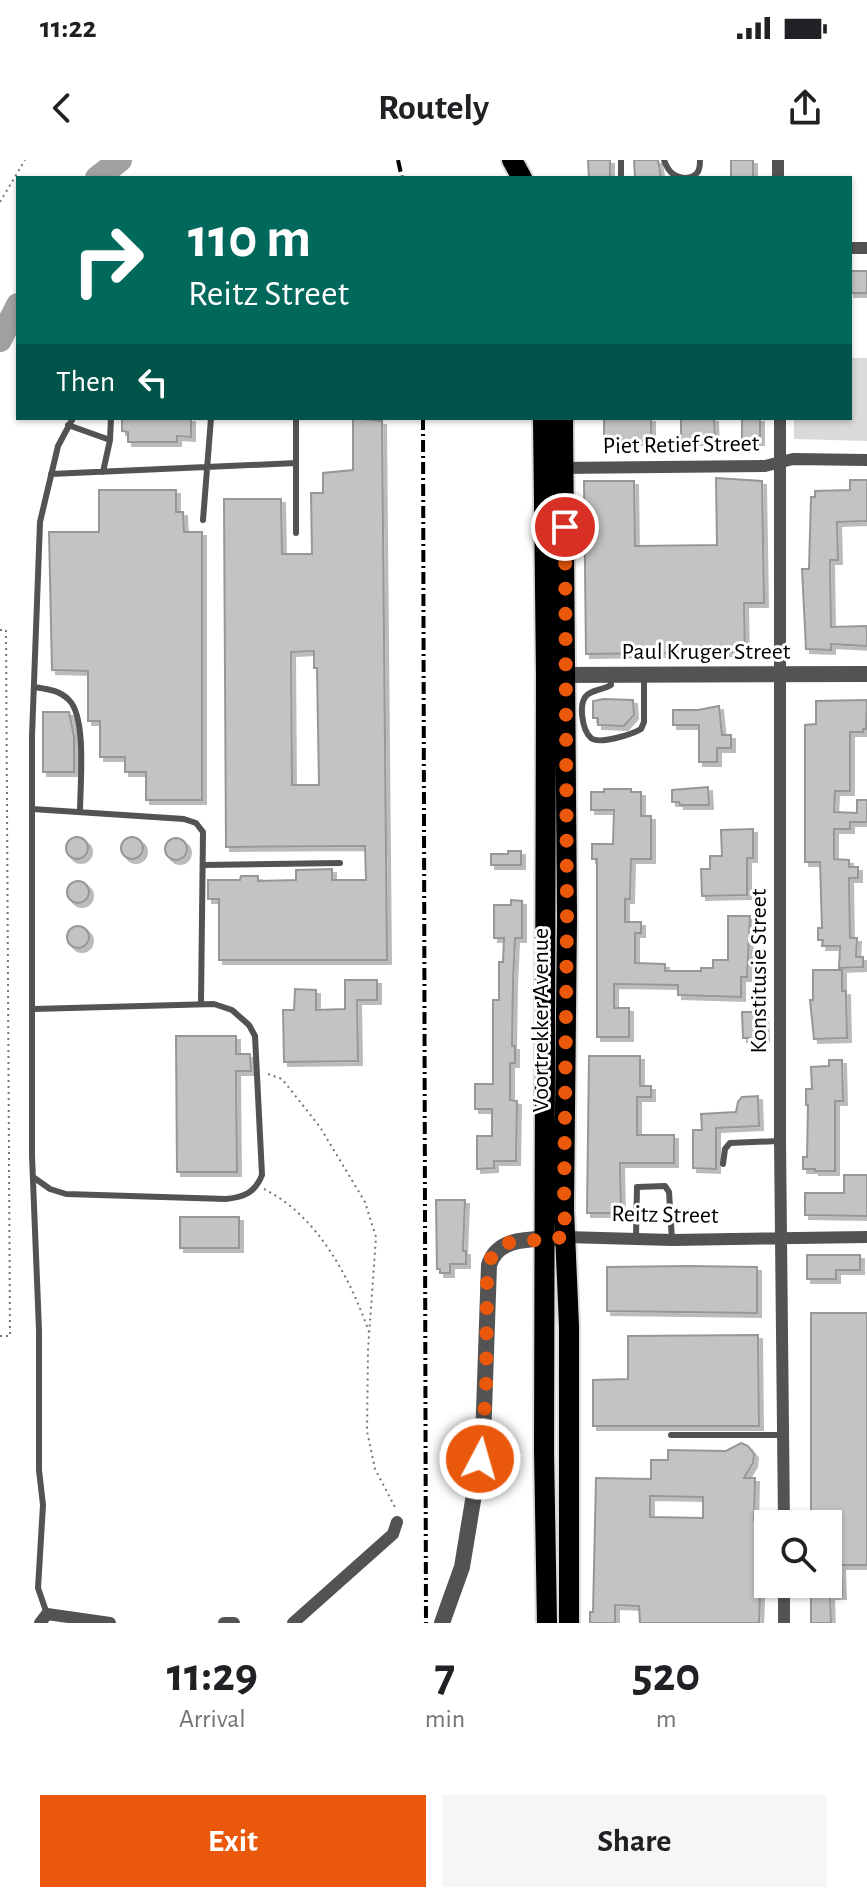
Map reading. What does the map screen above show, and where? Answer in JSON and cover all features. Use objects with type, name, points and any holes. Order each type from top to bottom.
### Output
[{"type":"main road","name":"Voortrekker Avenue","points":[[543,420],[554,468]]},
{"type":"main road","name":"Voortrekker Avenue","points":[[563,420],[554,468],[564,1210],[569,1363],[569,1623]]},
{"type":"main road","name":"Voortrekker Avenue","points":[[547,1623],[544,1240],[556,675]]},
{"type":"main road","points":[[543,1362],[569,1363]]},
{"type":"main road","points":[[544,1451],[570,1450]]},
{"type":"street","name":"Konstitusie Street","points":[[780,420],[780,1141],[784,1510]]},
{"type":"street","name":"Piet Retief Street","points":[[554,468],[765,466],[793,459],[867,460]]},
{"type":"street","name":"Paul Kruger Street","points":[[556,675],[867,674]]},
{"type":"street","name":"Reitz Street","points":[[445,1617],[465,1551],[483,1440],[489,1265],[492,1254],[506,1243],[566,1237],[672,1240],[867,1237]]},
{"type":"street","points":[[293,1623],[393,1534],[397,1522]]},
{"type":"street","points":[[784,1598],[784,1623]]},
{"type":"street","points":[[44,1619],[110,1623]]},
{"type":"street","points":[[224,1623],[234,1623]]},
{"type":"lane","points":[[664,160],[667,169],[677,176]]},
{"type":"lane","points":[[692,176],[700,170],[700,160]]},
{"type":"lane","points":[[44,1619],[38,1588],[43,1505],[39,1470],[39,1330],[33,1177],[34,687],[40,522],[58,446],[72,420]]},
{"type":"lane","points":[[103,472],[111,420]]},
{"type":"lane","points":[[203,520],[211,420]]},
{"type":"lane","points":[[296,420],[296,533]]},
{"type":"lane","points":[[68,425],[110,440]]},
{"type":"lane","points":[[51,474],[296,463]]},
{"type":"lane","points":[[610,675],[611,685],[588,694],[583,701],[586,730],[590,738],[597,741],[621,737],[641,729],[644,722],[644,675]]},
{"type":"lane","points":[[34,687],[62,694],[76,709],[80,812]]},
{"type":"lane","points":[[32,809],[192,821],[203,832],[201,1002]]},
{"type":"lane","points":[[203,865],[340,863]]},
{"type":"lane","points":[[33,1177],[50,1189],[66,1194],[226,1199],[245,1197],[257,1186],[262,1175],[255,1036],[249,1025],[232,1010],[201,1002],[34,1009]]},
{"type":"lane","points":[[723,1164],[725,1149],[730,1143],[780,1141]]},
{"type":"lane","points":[[636,1237],[637,1187],[665,1186],[669,1192],[672,1240]]},
{"type":"lane","points":[[671,1435],[784,1435]]},
{"type":"path","points":[[0,202],[25,160]]},
{"type":"path","points":[[0,630],[6,630],[10,1321],[10,1336],[0,1336]]},
{"type":"path","points":[[256,1073],[272,1074],[282,1079],[320,1127],[365,1202],[376,1237],[367,1431],[375,1469],[395,1508],[397,1522]]},
{"type":"path","points":[[257,1186],[285,1202],[306,1222],[333,1256],[357,1297],[370,1333]]},
{"type":"shaded area","points":[[852,358],[867,358],[867,441],[794,439],[794,420],[852,420]]},
{"type":"building","points":[[588,160],[610,160],[610,176],[589,176]]},
{"type":"building","points":[[634,160],[658,160],[661,176],[635,176]]},
{"type":"building","points":[[731,160],[753,160],[753,176],[731,176]]},
{"type":"building","points":[[852,271],[867,271],[867,293],[852,293]]},
{"type":"building","points":[[122,420],[191,420],[191,437],[177,436],[177,442],[128,442],[128,432],[122,431]]},
{"type":"building","points":[[353,420],[382,421],[387,960],[219,960],[219,899],[208,899],[208,880],[240,880],[241,876],[258,876],[258,881],[296,880],[296,870],[332,869],[332,880],[366,880],[365,846],[226,847],[224,499],[281,499],[282,554],[312,554],[311,493],[323,493],[323,473],[353,470]],"holes":[[[314,651],[314,668],[317,668],[319,785],[292,785],[291,652]]]},
{"type":"building","points":[[604,420],[651,420],[651,441],[604,441]]},
{"type":"building","points":[[681,420],[714,420],[715,441],[681,441]]},
{"type":"building","points":[[742,420],[760,420],[760,441],[742,441]]},
{"type":"building","points":[[716,478],[762,481],[764,603],[744,603],[745,652],[586,654],[584,481],[634,481],[635,546],[717,545]]},
{"type":"building","points":[[850,480],[867,480],[867,521],[837,522],[838,560],[830,560],[831,627],[867,626],[867,646],[831,644],[831,650],[806,649],[802,569],[809,569],[811,497],[815,497],[815,491],[850,490]]},
{"type":"building","points":[[99,490],[176,490],[176,512],[183,512],[184,532],[202,532],[202,800],[146,800],[146,772],[125,772],[125,757],[100,757],[100,721],[88,721],[88,671],[52,670],[49,532],[99,532]]},
{"type":"building","points":[[633,700],[634,715],[624,726],[598,725],[598,718],[593,718],[593,701]]},
{"type":"building","points":[[867,700],[866,729],[850,732],[850,791],[835,791],[834,812],[857,813],[857,800],[867,800],[867,822],[850,822],[850,829],[834,829],[834,859],[849,860],[849,867],[858,867],[858,878],[849,878],[850,938],[857,938],[856,957],[863,957],[863,967],[839,968],[840,946],[822,946],[823,940],[818,940],[818,928],[822,928],[820,862],[805,862],[805,725],[816,724],[816,701]]},
{"type":"building","points":[[719,706],[722,735],[731,735],[731,748],[717,748],[717,762],[699,762],[699,725],[673,725],[673,710]]},
{"type":"building","points":[[43,712],[69,712],[74,736],[74,772],[43,772]]},
{"type":"building","points":[[708,787],[709,805],[672,802],[672,790]]},
{"type":"building","points":[[604,789],[641,792],[641,816],[651,816],[651,859],[631,859],[630,899],[625,899],[625,922],[641,922],[641,933],[635,933],[635,963],[665,964],[665,971],[713,968],[713,960],[728,960],[728,916],[750,916],[747,977],[741,977],[741,997],[678,995],[678,985],[614,984],[614,1008],[629,1008],[629,1037],[597,1037],[597,859],[592,859],[592,844],[613,844],[614,810],[591,810],[591,792],[604,792]]},
{"type":"building","points":[[753,829],[753,858],[747,858],[747,895],[702,896],[701,869],[710,869],[710,856],[722,856],[721,830]]},
{"type":"building","points":[[73,837],[81,837],[88,848],[81,859],[73,859],[66,852],[66,844]]},
{"type":"building","points":[[128,837],[136,837],[143,848],[136,859],[128,859],[121,852],[121,844]]},
{"type":"building","points":[[172,838],[180,838],[187,849],[180,860],[172,860],[165,853],[165,845]]},
{"type":"building","points":[[508,851],[521,851],[521,865],[491,865],[491,854],[508,854]]},
{"type":"building","points":[[74,881],[82,881],[89,892],[82,903],[74,903],[67,896],[67,888]]},
{"type":"building","points":[[511,900],[522,901],[522,938],[515,938],[513,982],[512,1046],[515,1046],[515,1063],[510,1063],[510,1100],[517,1101],[516,1161],[494,1161],[494,1168],[477,1169],[477,1136],[492,1136],[492,1109],[475,1109],[475,1084],[493,1084],[493,1000],[499,1000],[499,962],[503,962],[504,938],[494,938],[494,905],[511,905]]},
{"type":"building","points":[[74,926],[82,926],[89,937],[82,948],[74,948],[67,941],[67,933]]},
{"type":"building","points":[[813,970],[842,970],[842,991],[846,991],[847,1038],[814,1039],[810,1000],[813,1000]]},
{"type":"building","points":[[345,980],[377,980],[377,1000],[357,1000],[358,1061],[284,1062],[283,1010],[294,1010],[295,989],[316,990],[316,1010],[345,1009]]},
{"type":"building","points":[[742,1012],[764,1012],[765,1038],[743,1038]]},
{"type":"building","points":[[176,1036],[236,1036],[236,1054],[250,1054],[251,1071],[236,1071],[237,1172],[177,1172]]},
{"type":"building","points":[[589,1056],[640,1056],[640,1086],[651,1086],[651,1097],[637,1097],[637,1135],[674,1135],[674,1163],[620,1163],[621,1213],[587,1213]]},
{"type":"building","points":[[829,1060],[842,1060],[843,1101],[835,1101],[835,1171],[803,1169],[803,1157],[807,1157],[806,1089],[812,1089],[811,1067],[829,1066]]},
{"type":"building","points":[[758,1096],[759,1126],[716,1128],[716,1169],[693,1168],[693,1130],[702,1130],[701,1114],[736,1112],[742,1097]]},
{"type":"building","points":[[844,1175],[867,1175],[867,1216],[805,1215],[805,1193],[844,1193]]},
{"type":"building","points":[[436,1200],[465,1200],[463,1251],[466,1251],[466,1264],[450,1264],[450,1273],[440,1273],[437,1269]]},
{"type":"building","points":[[180,1217],[239,1217],[239,1248],[180,1248]]},
{"type":"building","points":[[807,1255],[860,1255],[860,1270],[836,1270],[836,1279],[807,1279]]},
{"type":"building","points":[[607,1267],[757,1267],[757,1313],[607,1311]]},
{"type":"building","points":[[811,1313],[867,1313],[867,1565],[842,1565],[842,1510],[811,1510]]},
{"type":"building","points":[[758,1335],[759,1426],[593,1426],[593,1380],[628,1379],[628,1336]]},
{"type":"building","points":[[741,1443],[754,1454],[753,1463],[744,1478],[755,1478],[754,1598],[760,1598],[759,1623],[640,1623],[639,1606],[615,1605],[615,1623],[590,1623],[590,1612],[593,1612],[596,1478],[651,1479],[651,1460],[668,1460],[668,1450],[726,1451]],"holes":[[[650,1496],[703,1497],[703,1518],[650,1517]]]},
{"type":"building","points":[[811,1598],[830,1598],[831,1623],[811,1623]]},
{"type":"waterway","points":[[100,176],[120,160]]},
{"type":"waterway","points":[[0,340],[16,309]]},
{"type":"railway","points":[[398,160],[402,176]]},
{"type":"railway","points":[[423,420],[426,1623]]},
{"type":"route","points":[[480,1459],[486,1393],[487,1275],[492,1254],[513,1241],[566,1237],[565,527]]}]
